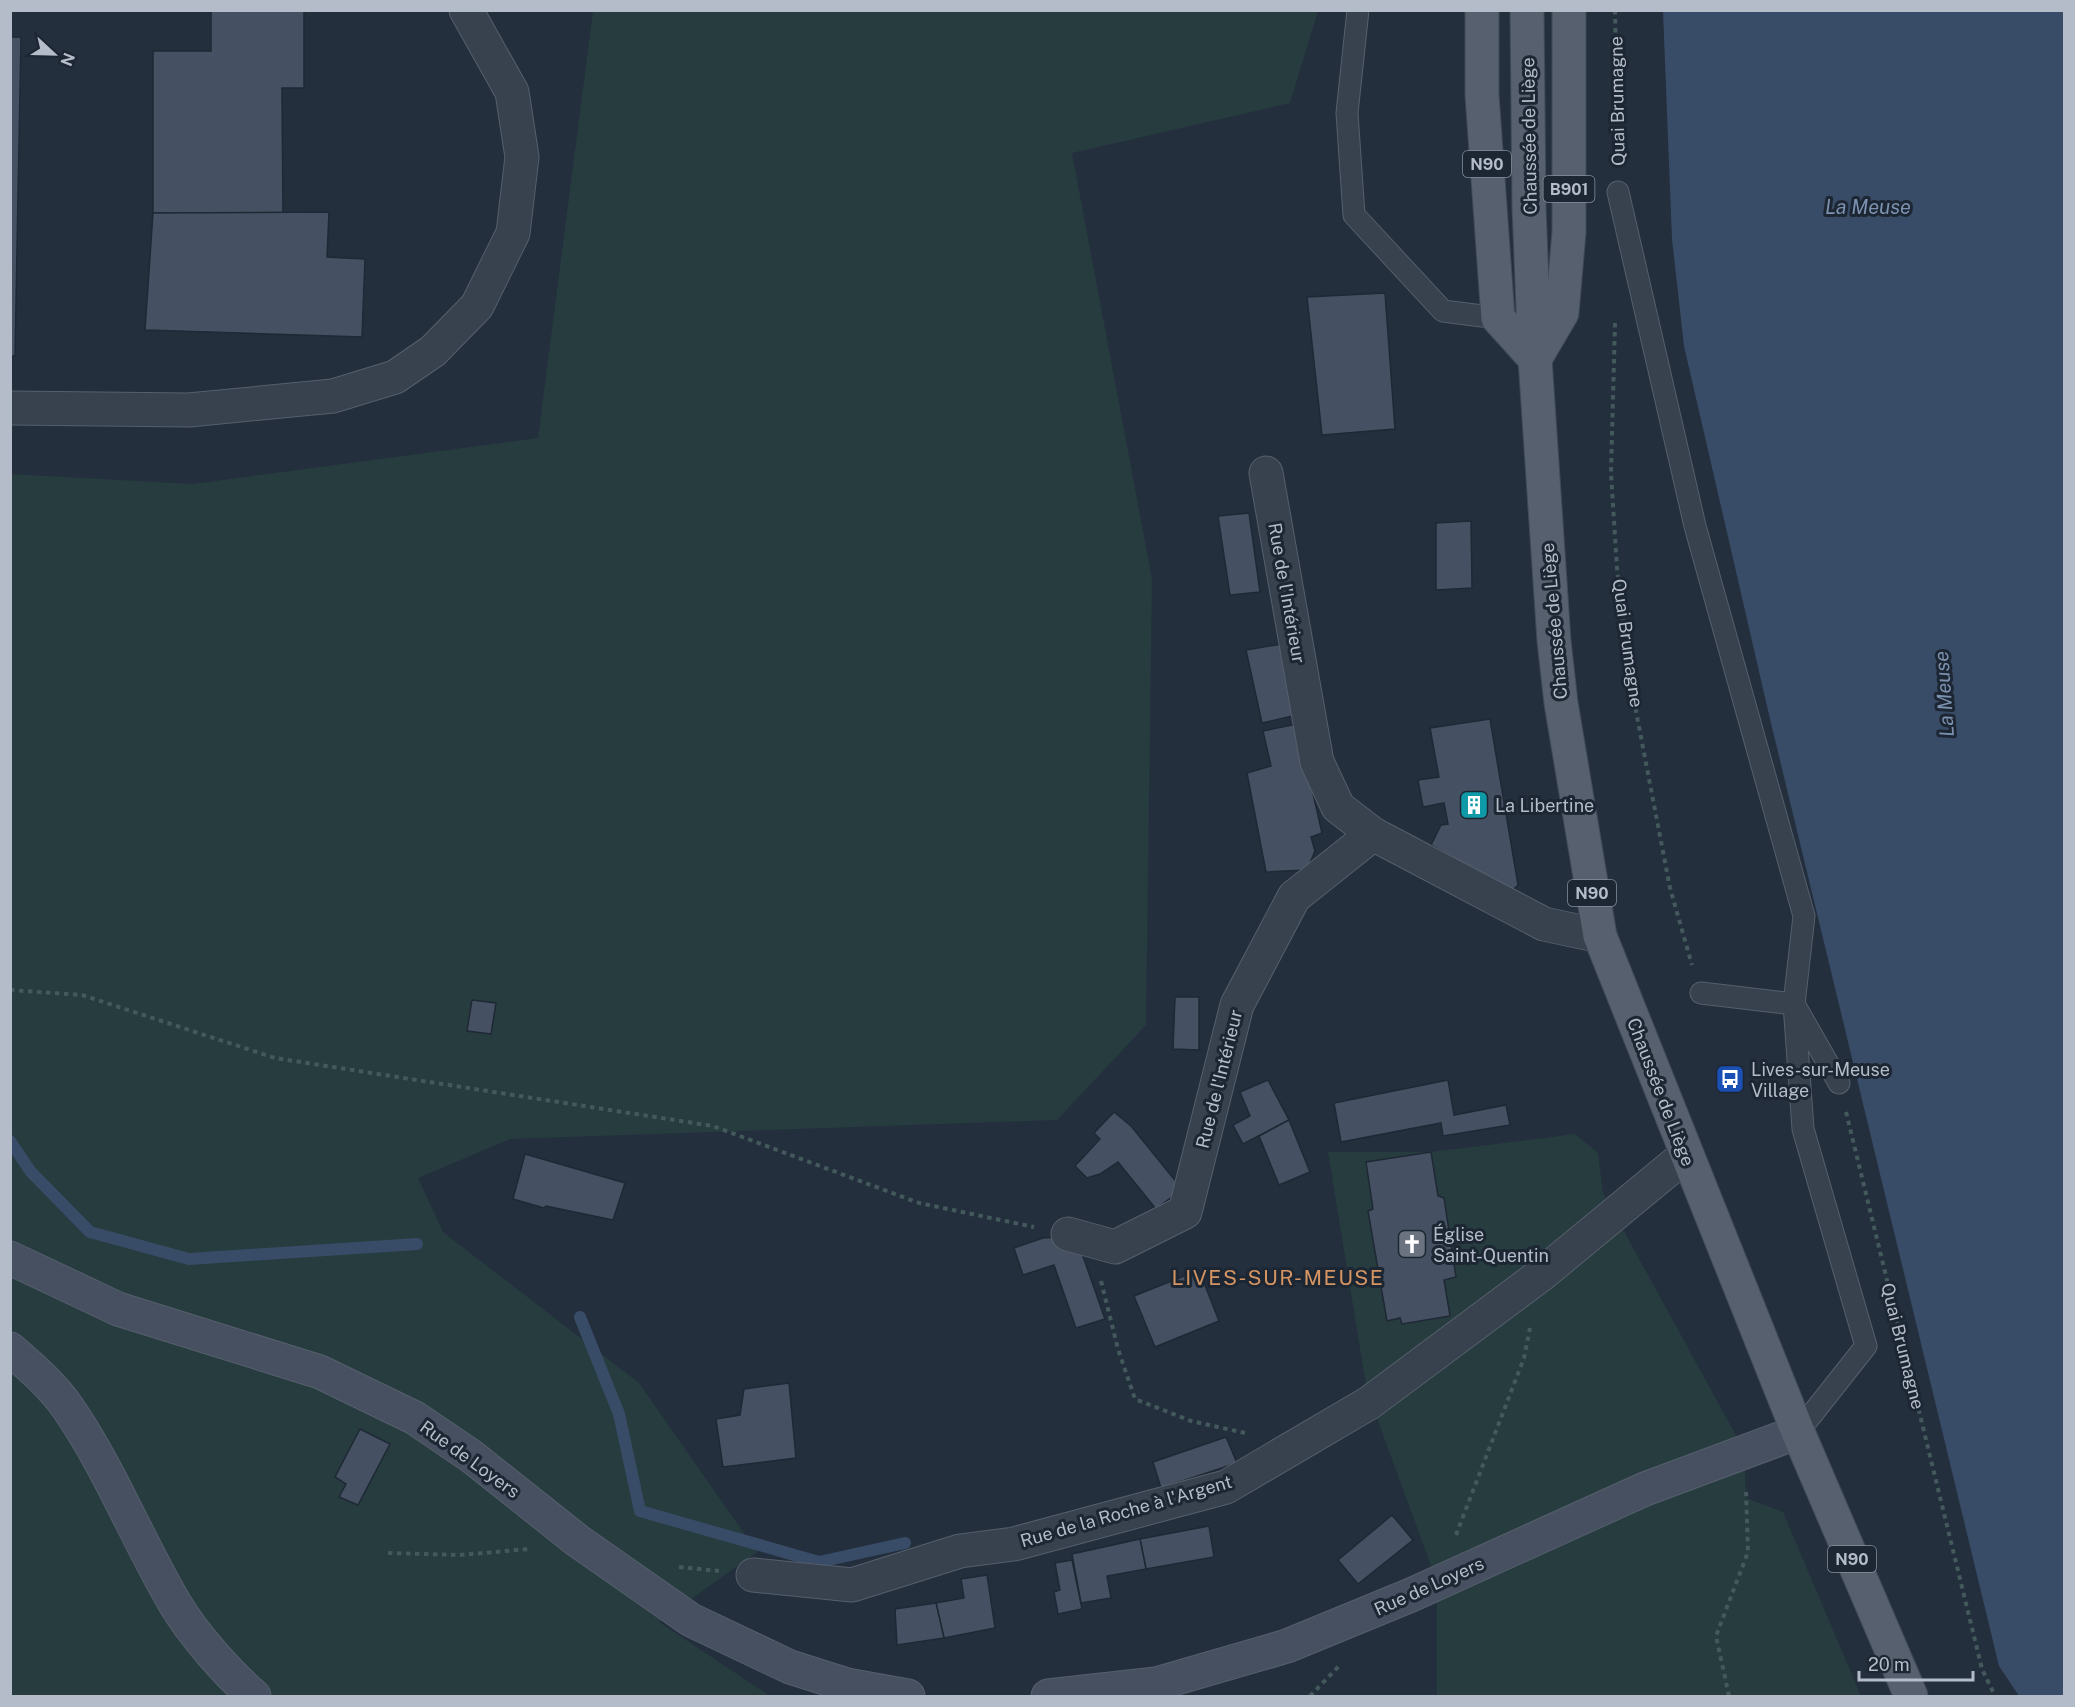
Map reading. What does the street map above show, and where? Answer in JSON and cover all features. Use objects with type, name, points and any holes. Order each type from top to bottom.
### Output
[{"type":"main road","name":"N90","points":[[1482,10],[1482,94],[1498,318]]},
{"type":"main road","name":"Chaussée de Liège","points":[[1527,10],[1529,207],[1535,359],[1559,693],[1600,936],[1798,1432]]},
{"type":"main road","name":"B901","points":[[1535,359],[1562,313],[1569,232],[1569,10]]},
{"type":"main road","points":[[1498,318],[1535,359]]},
{"type":"main road","name":"N90","points":[[1798,1432],[1911,1696]]},
{"type":"street","points":[[10,408],[189,410],[333,396],[395,377],[433,351],[477,306],[513,233],[522,158],[512,92],[466,10]]},
{"type":"street","name":"Rue de l'Intérieur","points":[[1266,473],[1317,762],[1338,807],[1373,834],[1544,924],[1600,936]]},
{"type":"street","name":"Rue de l'Intérieur","points":[[1079,1238],[1115,1247],[1185,1212],[1237,1005],[1294,897],[1373,834]]},
{"type":"street","name":"Rue de la Roche à l'Argent","points":[[753,1575],[852,1585],[960,1551],[1014,1544],[1226,1487],[1369,1403],[1542,1275],[1686,1155]]},
{"type":"street","name":"Rue de Loyers","points":[[10,1258],[118,1309],[320,1372],[415,1418],[471,1456],[562,1529],[691,1620],[790,1667],[847,1686],[908,1696]]},
{"type":"street","points":[[10,1349],[34,1369],[68,1408],[119,1496],[175,1604],[211,1649],[254,1696]]},
{"type":"street","name":"Rue de Loyers","points":[[1048,1696],[1156,1684],[1287,1646],[1645,1489],[1744,1450],[1798,1432]]},
{"type":"lane","points":[[1358,10],[1347,113],[1354,215],[1443,311],[1498,318]]},
{"type":"lane","name":"Quai Brumagne","points":[[1618,192],[1695,526],[1804,916],[1794,1004],[1803,1129],[1866,1346],[1798,1432]]},
{"type":"lane","points":[[1701,993],[1794,1004],[1839,1083]]},
{"type":"path","name":"Quai Brumagne","points":[[1616,10],[1618,192]]},
{"type":"path","name":"Quai Brumagne","points":[[1615,321],[1611,473],[1617,568],[1630,680],[1670,888],[1701,993]]},
{"type":"path","points":[[10,990],[82,995],[275,1059],[713,1126],[919,1203],[1079,1238],[1136,1399],[1191,1420],[1247,1433],[1285,1452]]},
{"type":"path","name":"Quai Brumagne","points":[[1839,1083],[1982,1669],[1995,1696]]},
{"type":"path","points":[[1437,1582],[1524,1358],[1542,1275]]},
{"type":"path","points":[[1729,1696],[1716,1636],[1748,1552],[1744,1450]]},
{"type":"path","points":[[388,1553],[460,1556],[539,1548],[562,1529]]},
{"type":"green space","points":[[593,11],[1318,11],[1290,103],[1072,153],[1152,579],[1146,1025],[1057,1120],[510,1139],[418,1178],[443,1232],[639,1383],[757,1552],[659,1622],[770,1696],[11,1696],[10,474],[193,484],[538,438]]},
{"type":"green space","points":[[1575,1134],[1598,1153],[1603,1193],[1744,1450],[1746,1498],[1783,1512],[1861,1696],[1437,1696],[1437,1582],[1367,1391],[1328,1152],[1431,1152]]},
{"type":"water","name":"La Meuse","points":[[1663,11],[2064,11],[2064,1696],[2019,1696],[1999,1666],[1770,719],[1684,346],[1672,239]]},
{"type":"building","points":[[211,10],[304,10],[304,88],[282,88],[283,213],[153,213],[153,51],[211,51]]},
{"type":"building","points":[[10,37],[21,37],[15,356],[10,356]]},
{"type":"building","points":[[329,212],[327,257],[365,259],[362,337],[145,330],[153,213]]},
{"type":"building","points":[[1385,293],[1395,429],[1322,435],[1307,297]]},
{"type":"building","points":[[1249,513],[1260,592],[1230,595],[1218,516]]},
{"type":"building","points":[[1471,521],[1472,588],[1436,590],[1436,523]]},
{"type":"building","points":[[1287,643],[1301,714],[1262,723],[1246,650]]},
{"type":"building","name":"La Libertine","points":[[1490,719],[1518,885],[1511,892],[1431,845],[1441,825],[1448,824],[1444,803],[1423,807],[1418,780],[1439,777],[1430,728]]},
{"type":"building","points":[[1297,724],[1322,833],[1311,837],[1315,851],[1307,870],[1266,872],[1247,773],[1271,766],[1263,731]]},
{"type":"building","points":[[1175,997],[1199,997],[1199,1050],[1173,1049]]},
{"type":"building","points":[[472,1000],[496,1003],[491,1034],[467,1031]]},
{"type":"building","points":[[1268,1080],[1289,1120],[1243,1144],[1233,1125],[1250,1116],[1240,1092]]},
{"type":"building","points":[[1448,1080],[1454,1115],[1506,1105],[1510,1125],[1443,1136],[1441,1123],[1341,1142],[1334,1103]]},
{"type":"building","points":[[1114,1112],[1131,1126],[1182,1189],[1156,1209],[1118,1162],[1100,1174],[1087,1178],[1075,1166],[1100,1139],[1094,1133]]},
{"type":"building","points":[[1289,1120],[1310,1172],[1279,1185],[1259,1136]]},
{"type":"building","name":"Église Saint-Quentin","points":[[1431,1152],[1438,1196],[1444,1198],[1456,1277],[1444,1280],[1450,1316],[1402,1324],[1400,1318],[1387,1321],[1368,1211],[1373,1209],[1366,1162]]},
{"type":"building","points":[[525,1154],[625,1183],[613,1220],[546,1206],[544,1208],[513,1199]]},
{"type":"building","points":[[1062,1237],[1078,1242],[1105,1319],[1076,1328],[1054,1265],[1023,1275],[1014,1248],[1043,1238]]},
{"type":"building","points":[[1199,1270],[1219,1321],[1155,1347],[1134,1296]]},
{"type":"building","points":[[789,1383],[796,1458],[723,1467],[716,1419],[740,1415],[744,1389]]},
{"type":"building","points":[[360,1429],[390,1444],[358,1505],[339,1497],[346,1484],[335,1477]]},
{"type":"building","points":[[1226,1437],[1237,1463],[1161,1488],[1153,1462]]},
{"type":"building","points":[[1392,1515],[1413,1540],[1358,1584],[1338,1560]]},
{"type":"building","points":[[1209,1526],[1214,1557],[1146,1569],[1140,1539]]},
{"type":"building","points":[[1140,1539],[1146,1569],[1107,1576],[1111,1598],[1081,1603],[1072,1554]]},
{"type":"building","points":[[1072,1560],[1082,1609],[1058,1614],[1054,1592],[1060,1590],[1055,1563]]},
{"type":"building","points":[[987,1575],[995,1628],[944,1638],[936,1603],[964,1598],[961,1579]]},
{"type":"building","points":[[936,1603],[944,1638],[897,1645],[895,1609]]},
{"type":"waterway","points":[[10,1141],[31,1172],[90,1232],[189,1259],[417,1244]]},
{"type":"waterway","points":[[580,1317],[619,1414],[640,1511],[819,1562],[905,1543]]},
{"type":"place","name":"La Libertine","points":[[1474,805]]},
{"type":"place","name":"Lives-sur-Meuse Village","points":[[1730,1079]]},
{"type":"place","name":"Église Saint-Quentin","points":[[1412,1244]]},
{"type":"district","name":"LIVES-SUR-MEUSE","points":[[1278,1277]]}]
